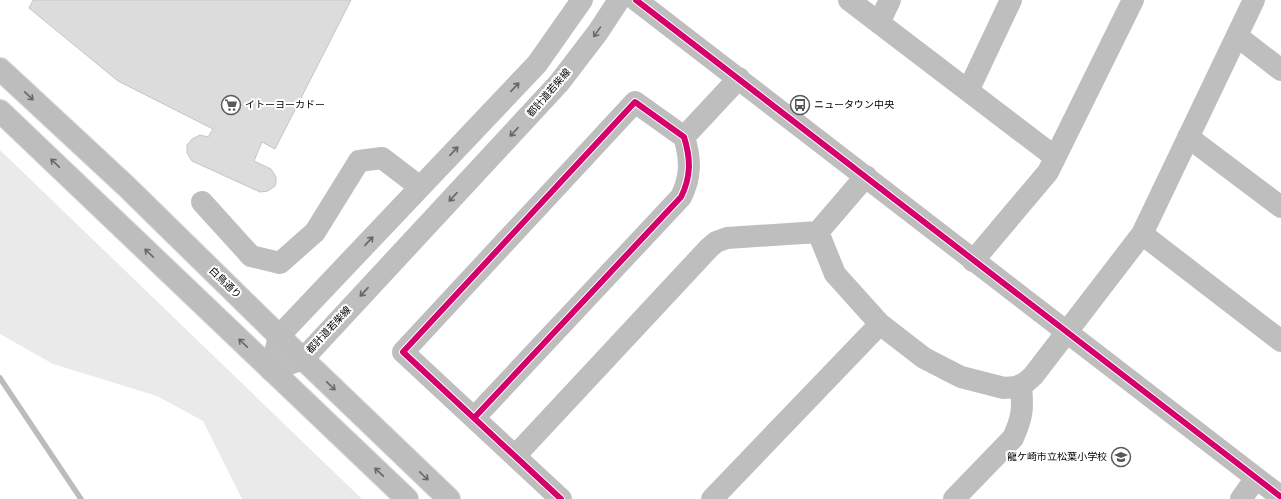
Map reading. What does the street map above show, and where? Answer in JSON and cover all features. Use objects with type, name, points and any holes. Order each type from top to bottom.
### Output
[{"type":"main road","name":"白鳥通り","points":[[0,69],[126,186],[279,336],[449,499]]},
{"type":"main road","points":[[0,111],[407,499]]},
{"type":"street","points":[[271,370],[279,336],[537,64],[582,0]]},
{"type":"street","name":"都計道若柴線","points":[[271,370],[303,358],[559,83],[598,32],[619,0]]},
{"type":"street","points":[[636,0],[1281,497]]},
{"type":"street","points":[[849,0],[1055,157]]},
{"type":"street","points":[[879,23],[890,0]]},
{"type":"street","points":[[968,91],[1011,0]]},
{"type":"street","points":[[973,261],[1048,172],[1132,0]]},
{"type":"street","points":[[818,232],[835,274],[880,324],[924,358],[961,378],[1004,388],[1025,383],[1033,376],[1142,234],[1254,0]]},
{"type":"street","points":[[1237,36],[1281,70]]},
{"type":"street","points":[[684,137],[739,78]]},
{"type":"street","points":[[474,418],[681,197],[687,185],[689,168],[684,137],[635,102],[402,352],[561,499]]},
{"type":"street","points":[[1188,137],[1281,208]]},
{"type":"street","points":[[202,202],[252,256],[280,263],[315,232],[359,161],[382,158],[420,187]]},
{"type":"street","points":[[515,456],[716,242],[727,238],[818,232],[866,176]]},
{"type":"street","points":[[1142,234],[1281,341]]},
{"type":"street","points":[[712,499],[880,324]]},
{"type":"street","points":[[954,499],[1014,438],[1023,410],[1020,385]]},
{"type":"street","points":[[1241,499],[1256,478]]},
{"type":"shaded area","points":[[0,150],[362,499],[242,499],[203,421],[157,396],[53,364],[0,334]]},
{"type":"building","name":"イトーヨーカドー","points":[[33,0],[351,0],[275,149],[262,142],[254,161],[271,169],[276,177],[276,182],[275,186],[268,191],[260,192],[192,161],[187,153],[187,145],[192,139],[200,135],[208,137],[213,129],[118,81],[29,8]]},
{"type":"waterway","points":[[0,378],[81,499]]},
{"type":"cycle path","points":[[636,0],[1281,497]]},
{"type":"cycle path","points":[[474,418],[681,197],[687,182],[689,168],[688,153],[684,137],[635,102],[403,352],[561,499]]},
{"type":"place","name":"イトーヨーカドー","points":[[231,105]]},
{"type":"place","name":"ニュータウン中央","points":[[800,105]]},
{"type":"place","name":"龍ケ崎市立松葉小学校","points":[[1121,457]]}]
